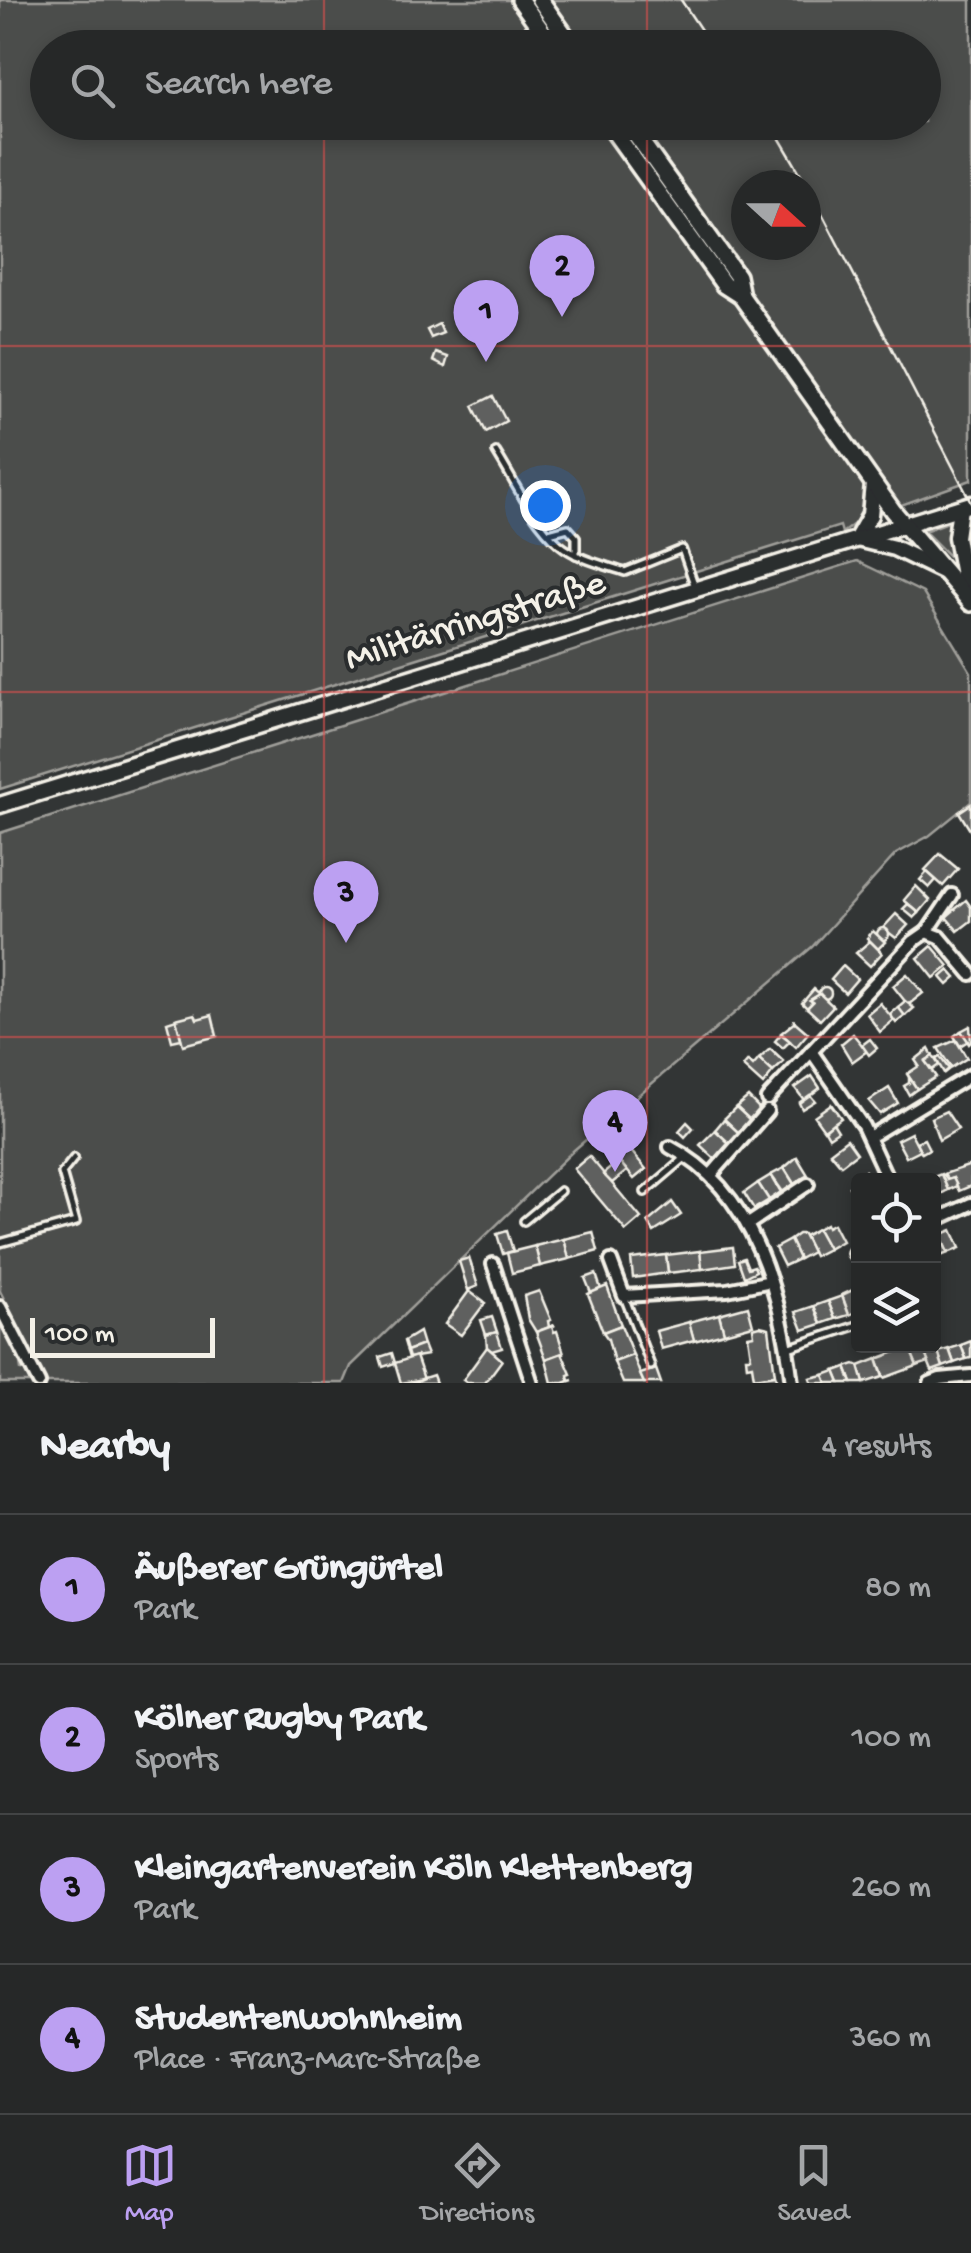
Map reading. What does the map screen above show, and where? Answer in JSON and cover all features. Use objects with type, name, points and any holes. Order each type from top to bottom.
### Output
[{"type":"main road","points":[[520,0],[541,30]]},
{"type":"main road","points":[[540,0],[561,30]]},
{"type":"main road","points":[[620,140],[724,285],[741,296],[903,524],[969,600]]},
{"type":"main road","points":[[640,140],[737,276],[741,296]]},
{"type":"main road","points":[[874,484],[870,515],[856,539],[894,548],[948,574]]},
{"type":"main road","points":[[965,506],[956,536],[969,600]]},
{"type":"main road","name":"Militärringstraße","points":[[0,804],[965,506]]},
{"type":"street","points":[[711,1175],[811,1052],[914,941],[927,932],[952,895]]},
{"type":"street","points":[[927,932],[940,937],[971,974]]},
{"type":"street","points":[[811,1052],[869,1138],[885,1173]]},
{"type":"street","points":[[869,1138],[971,1075]]},
{"type":"street","points":[[670,1147],[711,1175],[746,1225],[770,1281],[788,1348],[792,1383]]},
{"type":"street","points":[[746,1225],[808,1184]]},
{"type":"street","points":[[941,1218],[971,1204]]},
{"type":"street","points":[[611,1261],[624,1296],[727,1290],[770,1281]]},
{"type":"street","points":[[494,1264],[532,1383]]},
{"type":"street","points":[[0,1306],[38,1383]]},
{"type":"street","points":[[930,1383],[940,1378],[971,1376]]},
{"type":"lane","points":[[496,452],[560,545],[576,555],[625,572],[682,548],[696,590]]},
{"type":"lane","points":[[549,533],[568,528],[576,538],[576,555]]},
{"type":"lane","points":[[645,1192],[688,1156]]},
{"type":"lane","points":[[0,1243],[76,1222],[62,1173],[74,1158]]},
{"type":"lane","points":[[524,1222],[560,1191]]},
{"type":"lane","points":[[624,1296],[651,1366]]},
{"type":"lane","points":[[788,1348],[851,1327]]},
{"type":"shaded area","points":[[0,0],[971,0],[971,480],[859,520],[842,533],[840,526],[0,789]]},
{"type":"shaded area","points":[[948,522],[958,565],[924,531]]},
{"type":"shaded area","points":[[857,561],[923,593],[971,672],[971,802],[929,836],[896,854],[812,947],[574,1150],[351,1366],[344,1383],[47,1383],[0,1291],[0,833]]},
{"type":"shaded area","points":[[0,1323],[19,1358],[21,1370],[31,1383],[0,1383]]},
{"type":"building","points":[[439,324],[443,333],[431,338],[427,330]]},
{"type":"building","points":[[436,353],[448,357],[445,367],[433,361]]},
{"type":"building","points":[[493,396],[506,421],[486,432],[473,406]]},
{"type":"building","points":[[971,804],[971,829],[970,830],[959,812]]},
{"type":"building","points":[[940,854],[958,869],[943,886],[925,870]]},
{"type":"building","points":[[927,872],[936,880],[929,888],[920,880]]},
{"type":"building","points":[[916,886],[930,900],[919,913],[904,900]]},
{"type":"building","points":[[966,900],[971,907],[971,921],[958,931],[946,917]]},
{"type":"building","points":[[908,904],[919,913],[914,918],[903,909]]},
{"type":"building","points":[[896,914],[908,925],[896,938],[883,928]]},
{"type":"building","points":[[883,928],[889,934],[883,940],[877,934]]},
{"type":"building","points":[[873,931],[885,942],[878,949],[867,938]]},
{"type":"building","points":[[870,941],[882,953],[870,966],[856,953]]},
{"type":"building","points":[[932,946],[949,966],[934,978],[918,958]]},
{"type":"building","points":[[843,966],[857,979],[845,993],[831,980]]},
{"type":"building","points":[[949,970],[956,978],[948,985],[941,977]]},
{"type":"building","points":[[907,974],[923,993],[908,1005],[893,986]]},
{"type":"building","points":[[825,987],[831,993],[825,999],[819,993]]},
{"type":"building","points":[[814,989],[820,994],[810,1000],[813,1002],[807,1008],[802,1003]]},
{"type":"building","points":[[820,994],[833,1006],[820,1020],[807,1008],[813,1002],[810,1000]]},
{"type":"building","points":[[905,1001],[914,1008],[905,1016],[898,1007]]},
{"type":"building","points":[[880,1003],[894,1020],[880,1032],[867,1014]]},
{"type":"building","points":[[898,1007],[905,1016],[896,1023],[890,1014]]},
{"type":"building","points":[[195,1014],[197,1019],[212,1015],[217,1036],[183,1045],[176,1019]]},
{"type":"building","points":[[176,1019],[181,1039],[172,1041],[167,1022]]},
{"type":"building","points":[[793,1020],[808,1033],[796,1047],[781,1033]]},
{"type":"building","points":[[970,1026],[971,1042],[969,1044],[961,1031]]},
{"type":"building","points":[[961,1031],[968,1041],[960,1046],[954,1036]]},
{"type":"building","points":[[781,1034],[790,1041],[783,1048],[775,1041]]},
{"type":"building","points":[[853,1034],[867,1051],[852,1062],[841,1044]]},
{"type":"building","points":[[870,1039],[877,1048],[869,1055],[862,1045]]},
{"type":"building","points":[[956,1040],[967,1058],[951,1068],[938,1048]]},
{"type":"building","points":[[770,1049],[784,1062],[773,1072],[759,1059]]},
{"type":"building","points":[[929,1049],[933,1056],[925,1061],[936,1077],[917,1089],[907,1074],[919,1066],[915,1060]]},
{"type":"building","points":[[933,1056],[939,1065],[932,1070],[925,1061]]},
{"type":"building","points":[[940,1057],[949,1069],[944,1073],[936,1059]]},
{"type":"building","points":[[759,1059],[773,1072],[763,1085],[743,1067],[748,1061],[753,1066]]},
{"type":"building","points":[[812,1076],[820,1088],[804,1100],[795,1088]]},
{"type":"building","points":[[909,1077],[917,1089],[909,1095],[904,1086]]},
{"type":"building","points":[[889,1088],[898,1103],[880,1114],[869,1101]]},
{"type":"building","points":[[810,1095],[815,1101],[802,1109],[799,1103]]},
{"type":"building","points":[[748,1097],[760,1109],[750,1120],[736,1107]]},
{"type":"building","points":[[831,1104],[841,1118],[824,1130],[814,1116]]},
{"type":"building","points":[[736,1107],[750,1120],[739,1133],[724,1119]]},
{"type":"building","points":[[946,1111],[958,1129],[939,1140],[931,1118]]},
{"type":"building","points":[[724,1119],[739,1133],[729,1143],[715,1130]]},
{"type":"building","points":[[687,1122],[693,1128],[685,1137],[679,1131]]},
{"type":"building","points":[[833,1123],[838,1131],[829,1137],[825,1130]]},
{"type":"building","points":[[715,1130],[729,1143],[715,1159],[700,1145]]},
{"type":"building","points":[[616,1133],[646,1169],[634,1179],[604,1143]]},
{"type":"building","points":[[911,1133],[920,1150],[906,1157],[897,1140]]},
{"type":"building","points":[[847,1139],[857,1153],[841,1165],[830,1152]]},
{"type":"building","points":[[924,1139],[929,1149],[922,1153],[916,1142]]},
{"type":"building","points":[[589,1156],[641,1218],[626,1231],[574,1169]]},
{"type":"building","points":[[797,1157],[808,1175],[794,1184],[784,1168]]},
{"type":"building","points":[[619,1161],[627,1171],[612,1183],[603,1174]]},
{"type":"building","points":[[971,1165],[971,1186],[959,1191],[953,1178],[947,1180],[944,1174]]},
{"type":"building","points":[[784,1168],[794,1184],[783,1192],[771,1175]]},
{"type":"building","points":[[941,1174],[948,1190],[941,1194]]},
{"type":"building","points":[[944,1174],[947,1180],[953,1178],[957,1186],[948,1190]]},
{"type":"building","points":[[771,1175],[781,1192],[769,1200],[758,1183]]},
{"type":"building","points":[[758,1183],[769,1200],[754,1209],[744,1193]]},
{"type":"building","points":[[672,1202],[681,1215],[654,1232],[648,1222]]},
{"type":"building","points":[[833,1224],[842,1241],[828,1249],[817,1229]]},
{"type":"building","points":[[817,1229],[828,1249],[814,1256],[804,1236]]},
{"type":"building","points":[[952,1230],[960,1248],[948,1253],[941,1235]]},
{"type":"building","points":[[507,1231],[513,1251],[503,1254],[497,1234]]},
{"type":"building","points":[[593,1232],[598,1251],[569,1259],[564,1239]]},
{"type":"building","points":[[803,1234],[812,1252],[799,1259],[790,1240]]},
{"type":"building","points":[[941,1237],[948,1253],[941,1256]]},
{"type":"building","points":[[564,1239],[569,1259],[540,1266],[535,1246]]},
{"type":"building","points":[[790,1240],[799,1259],[784,1266],[775,1248]]},
{"type":"building","points":[[535,1246],[540,1266],[512,1273],[507,1253]]},
{"type":"building","points":[[733,1247],[735,1264],[702,1269],[700,1251]]},
{"type":"building","points":[[700,1251],[702,1269],[668,1273],[666,1255]]},
{"type":"building","points":[[666,1255],[668,1273],[633,1278],[631,1259]]},
{"type":"building","points":[[469,1258],[478,1286],[468,1290],[459,1261]]},
{"type":"building","points":[[744,1258],[748,1268],[754,1266],[756,1271],[744,1277],[738,1260]]},
{"type":"building","points":[[596,1274],[601,1289],[591,1293],[585,1278]]},
{"type":"building","points":[[607,1286],[621,1325],[603,1332],[588,1294]]},
{"type":"building","points":[[469,1291],[485,1303],[461,1335],[445,1324]]},
{"type":"building","points":[[539,1291],[551,1320],[549,1327],[555,1325],[536,1332],[528,1319],[524,1296]]},
{"type":"building","points":[[851,1291],[849,1315],[842,1295]]},
{"type":"building","points":[[842,1296],[849,1315],[835,1319],[828,1301]]},
{"type":"building","points":[[828,1301],[835,1319],[821,1324],[814,1306]]},
{"type":"building","points":[[748,1306],[753,1325],[724,1333],[719,1314]]},
{"type":"building","points":[[814,1306],[821,1324],[803,1330],[796,1312]]},
{"type":"building","points":[[719,1314],[724,1333],[694,1341],[689,1322]]},
{"type":"building","points":[[492,1317],[497,1332],[486,1335],[481,1320]]},
{"type":"building","points":[[689,1322],[694,1340],[661,1349],[656,1331]]},
{"type":"building","points":[[555,1325],[552,1327],[564,1353],[546,1359],[536,1332]]},
{"type":"building","points":[[621,1325],[633,1355],[614,1362],[603,1332]]},
{"type":"building","points":[[753,1328],[769,1328],[775,1375],[754,1378],[752,1365],[747,1366],[746,1357],[751,1357],[748,1336],[754,1335]]},
{"type":"building","points":[[419,1332],[423,1345],[407,1351],[404,1341]]},
{"type":"building","points":[[497,1332],[502,1348],[492,1351],[487,1348],[486,1335]]},
{"type":"building","points":[[971,1341],[971,1358],[966,1359],[961,1345]]},
{"type":"building","points":[[423,1345],[427,1355],[409,1358],[407,1351]]},
{"type":"building","points":[[961,1345],[966,1359],[954,1363],[949,1349]]},
{"type":"building","points":[[487,1347],[502,1360],[485,1383],[467,1383],[463,1380]]},
{"type":"building","points":[[949,1349],[954,1363],[943,1367],[941,1351]]},
{"type":"building","points":[[392,1353],[395,1363],[383,1367],[380,1357]]},
{"type":"building","points":[[562,1353],[571,1374],[569,1381],[573,1380],[564,1383],[552,1383],[546,1359]]},
{"type":"building","points":[[893,1353],[912,1353],[917,1366],[884,1378],[877,1359]]},
{"type":"building","points":[[912,1353],[925,1353],[929,1362],[917,1366]]},
{"type":"building","points":[[938,1353],[943,1367],[932,1371],[926,1356]]},
{"type":"building","points":[[633,1355],[644,1383],[623,1383],[614,1362]]},
{"type":"building","points":[[416,1356],[424,1379],[401,1383],[395,1363]]},
{"type":"building","points":[[877,1359],[883,1377],[864,1383],[859,1366]]},
{"type":"building","points":[[855,1364],[864,1383],[852,1383],[846,1367]]},
{"type":"building","points":[[846,1367],[852,1383],[840,1383],[835,1371]]},
{"type":"building","points":[[656,1369],[661,1383],[644,1383],[640,1374]]},
{"type":"building","points":[[835,1371],[840,1383],[827,1383],[824,1375]]},
{"type":"building","points":[[433,1375],[436,1383],[412,1383],[424,1378]]},
{"type":"building","points":[[775,1375],[777,1383],[752,1383],[754,1378]]},
{"type":"building","points":[[824,1375],[827,1383],[812,1383],[810,1378]]},
{"type":"tram line","points":[[681,0],[701,30]]},
{"type":"tram line","points":[[781,140],[971,502]]},
{"type":"place","name":"Kölner Rugby Park","points":[[562,317]]},
{"type":"place","name":"Äußerer Grüngürtel","points":[[486,362]]},
{"type":"place","name":"Kleingartenverein Köln Klettenberg","points":[[346,943]]},
{"type":"place","name":"Studentenwohnheim","points":[[615,1172]]}]
